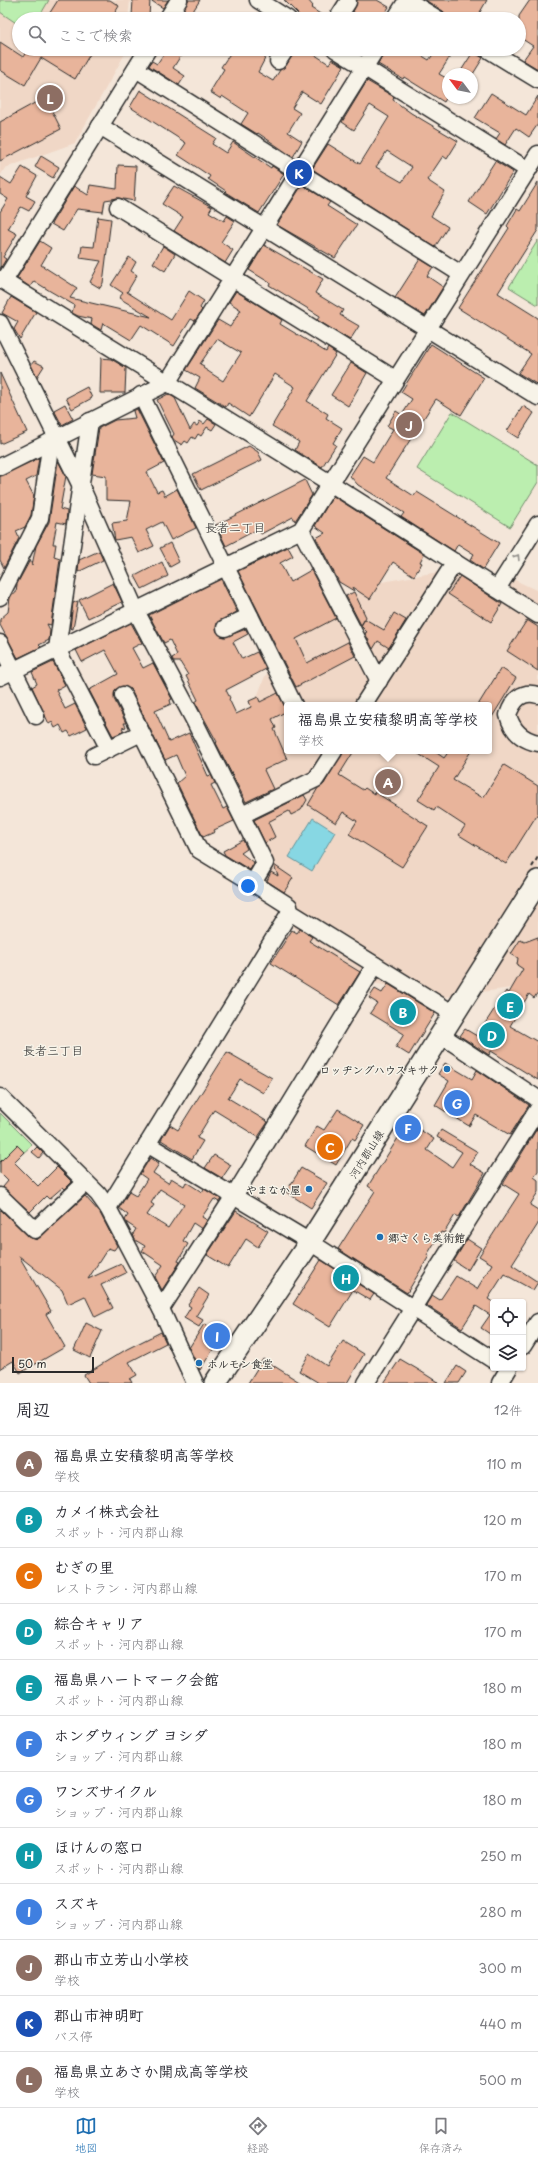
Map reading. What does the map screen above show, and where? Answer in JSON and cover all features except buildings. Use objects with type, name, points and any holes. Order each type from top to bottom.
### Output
[{"type":"main road","name":"河内郡山線","points":[[215,1383],[310,1242],[538,881]]},
{"type":"street","points":[[171,12],[179,0]]},
{"type":"street","points":[[258,0],[277,12]]},
{"type":"street","points":[[399,12],[407,0],[427,12]]},
{"type":"street","points":[[342,12],[348,2]]},
{"type":"street","points":[[144,56],[2,280],[330,483],[538,615]]},
{"type":"street","points":[[346,56],[528,170]]},
{"type":"street","points":[[0,467],[167,383],[371,56]]},
{"type":"street","points":[[499,56],[538,80]]},
{"type":"street","points":[[136,69],[461,274]]},
{"type":"street","points":[[100,126],[538,397]]},
{"type":"street","points":[[0,677],[302,530],[426,329],[538,154]]},
{"type":"street","points":[[118,207],[395,379]]},
{"type":"street","points":[[0,323],[54,439],[80,484],[136,611],[242,815],[265,863],[253,883]]},
{"type":"street","points":[[141,395],[293,702]]},
{"type":"street","points":[[90,421],[56,649],[109,749]]},
{"type":"street","points":[[0,597],[40,518],[54,439]]},
{"type":"street","points":[[496,589],[538,524]]},
{"type":"street","points":[[302,530],[379,681]]},
{"type":"street","points":[[365,702],[454,562]]},
{"type":"street","points":[[0,572],[18,563]]},
{"type":"street","points":[[225,628],[250,616]]},
{"type":"street","points":[[0,643],[36,716]]},
{"type":"street","points":[[538,695],[530,693],[521,696],[514,701],[508,715],[513,729],[521,736],[538,743]]},
{"type":"street","points":[[108,1208],[290,912],[289,906],[199,850],[123,695]]},
{"type":"street","points":[[94,756],[141,733]]},
{"type":"street","points":[[318,754],[324,766]]},
{"type":"street","points":[[242,815],[316,780],[332,754]]},
{"type":"street","points":[[290,912],[454,1014]]},
{"type":"street","points":[[161,1309],[234,1196],[375,965]]},
{"type":"street","points":[[441,1035],[538,1099]]},
{"type":"street","points":[[0,1097],[85,1183],[98,1194],[108,1208],[161,1309],[195,1383]]},
{"type":"street","points":[[366,1383],[538,1109]]},
{"type":"street","points":[[147,1144],[310,1242],[490,1358]]},
{"type":"street","points":[[0,1196],[35,1230],[85,1183]]},
{"type":"street","points":[[526,1341],[538,1322]]},
{"type":"shaded area","points":[[0,0],[130,0],[129,12],[12,12],[12,56],[124,56],[75,143],[5,168],[0,176]]},
{"type":"shaded area","points":[[449,570],[515,580],[538,591],[538,974],[511,988],[445,997],[373,983],[309,946],[263,888],[239,819],[239,745],[265,676],[312,620],[376,583]]},
{"type":"green space","points":[[0,0],[49,0],[42,12],[12,12],[12,20],[0,12]]},
{"type":"green space","points":[[538,240],[538,305],[509,287]]},
{"type":"green space","points":[[452,412],[538,465],[538,482],[510,527],[417,469]]},
{"type":"green space","points":[[0,1113],[32,1145],[0,1174]]},
{"type":"water","points":[[313,818],[335,832],[312,871],[289,857]]},
{"type":"place","name":"福島県立あさか開成高等学校","points":[[50,98]]},
{"type":"place","name":"郡山市神明町","points":[[299,173]]},
{"type":"place","name":"郡山市立芳山小学校","points":[[409,425]]},
{"type":"place","name":"福島県立安積黎明高等学校","points":[[388,782]]},
{"type":"place","name":"福島県ハートマーク会館","points":[[510,1006]]},
{"type":"place","name":"カメイ株式会社","points":[[403,1012]]},
{"type":"place","name":"綜合キャリア","points":[[492,1035]]},
{"type":"place","name":"ロッヂングハウスキサク","points":[[447,1069]]},
{"type":"place","name":"ワンズサイクル","points":[[457,1103]]},
{"type":"place","name":"ホンダウィング ヨシダ","points":[[408,1128]]},
{"type":"place","name":"むぎの里","points":[[330,1147]]},
{"type":"place","name":"やまなか屋","points":[[309,1189]]},
{"type":"place","name":"郷さくら美術館","points":[[380,1237]]},
{"type":"place","name":"ほけんの窓口","points":[[346,1278]]},
{"type":"place","name":"スズキ","points":[[217,1336]]},
{"type":"place","name":"ホルモン食堂","points":[[199,1363]]},
{"type":"district","name":"長者二丁目","points":[[235,527]]},
{"type":"district","name":"長者三丁目","points":[[53,1050]]}]
